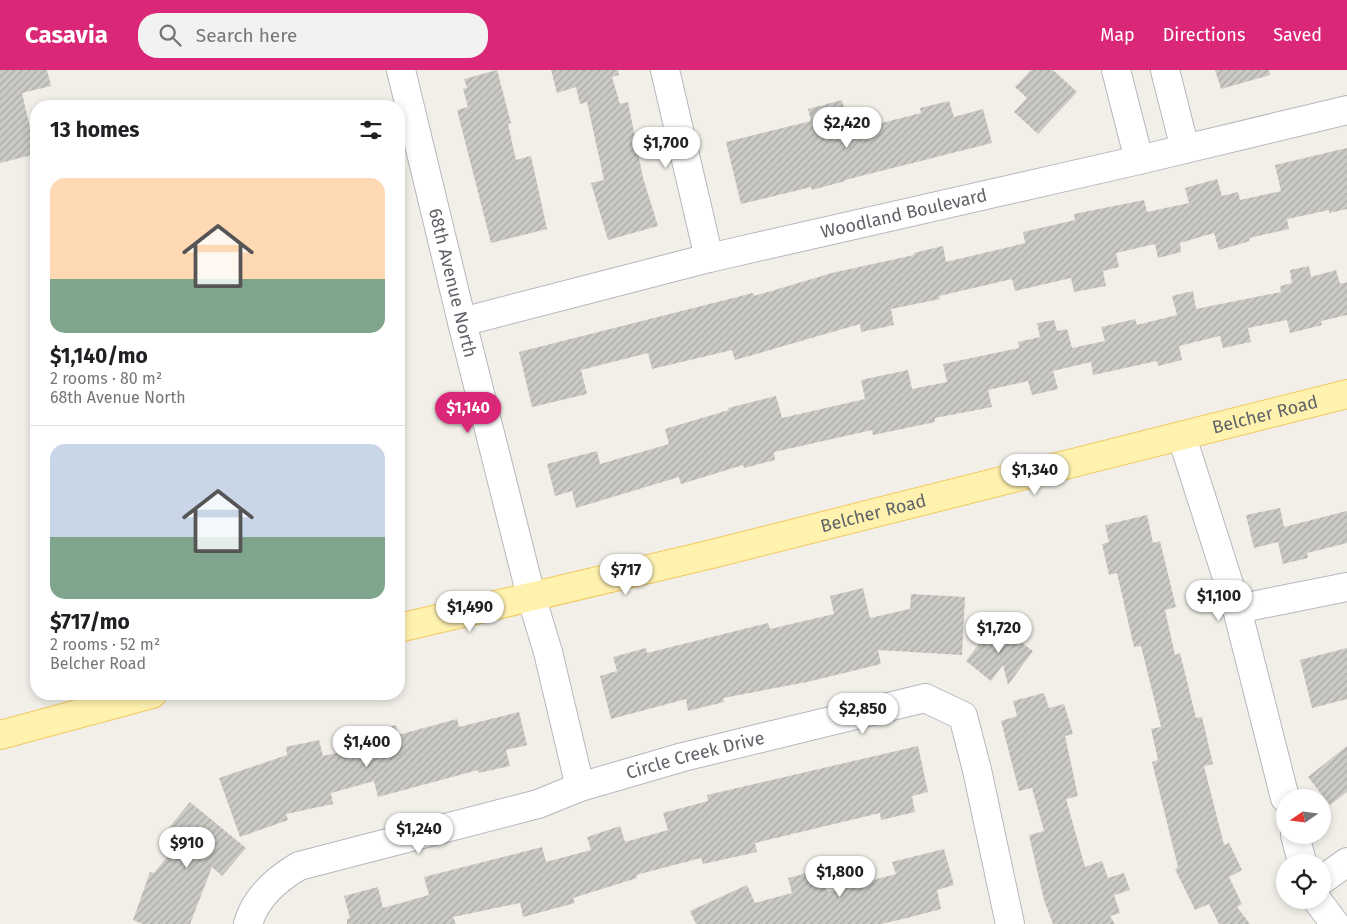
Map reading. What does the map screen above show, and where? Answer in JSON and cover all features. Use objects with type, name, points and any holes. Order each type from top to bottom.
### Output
[{"type":"main road","name":"Belcher Road","points":[[405,627],[712,554],[1347,394]]},
{"type":"main road","points":[[0,735],[130,700]]},
{"type":"street","name":"68th Avenue North","points":[[401,70],[462,322],[531,596],[548,652],[580,786]]},
{"type":"street","points":[[665,70],[709,258]]},
{"type":"street","points":[[1116,70],[1139,160]]},
{"type":"street","points":[[1165,70],[1185,149]]},
{"type":"street","name":"Woodland Boulevard","points":[[462,322],[709,258],[1139,160],[1347,110]]},
{"type":"street","points":[[1182,437],[1237,609],[1283,789]]},
{"type":"street","points":[[1237,609],[1347,587]]},
{"type":"street","name":"Circle Creek Drive","points":[[248,924],[252,909],[280,877],[299,866],[538,804],[580,786],[683,757],[925,698],[963,716],[977,770],[1010,924]]},
{"type":"street","points":[[1331,874],[1347,862]]},
{"type":"street","points":[[1324,909],[1335,924]]},
{"type":"building","points":[[0,70],[47,70],[51,86],[22,93],[30,128],[30,156],[0,163]]},
{"type":"building","points":[[497,70],[511,123],[508,124],[516,160],[531,156],[547,229],[491,243],[457,110],[468,107],[463,89],[467,88],[464,79]]},
{"type":"building","points":[[551,70],[618,70],[619,75],[612,77],[620,104],[628,102],[643,178],[658,226],[608,240],[591,183],[604,180],[587,102],[580,104],[576,87],[557,93]]},
{"type":"building","points":[[1031,70],[1053,70],[1077,92],[1038,134],[1014,112],[1027,98],[1015,87]]},
{"type":"building","points":[[1215,70],[1269,70],[1270,75],[1221,89]]},
{"type":"building","points":[[842,100],[850,131],[921,113],[920,108],[949,101],[954,117],[983,109],[992,143],[812,190],[811,187],[741,204],[726,142],[811,121],[808,109]]},
{"type":"building","points":[[1347,148],[1347,209],[1329,213],[1329,210],[1287,219],[1289,229],[1249,238],[1250,241],[1219,250],[1214,233],[1180,243],[1181,252],[1158,258],[1155,244],[1116,253],[1119,267],[1103,271],[1106,286],[1074,292],[1071,278],[1015,291],[1012,279],[939,296],[940,299],[891,309],[894,325],[861,332],[860,324],[735,360],[732,350],[652,369],[648,353],[581,370],[587,394],[532,407],[519,352],[753,293],[754,296],[832,273],[914,255],[914,253],[943,246],[946,262],[1005,248],[1025,243],[1023,232],[1075,220],[1074,214],[1144,200],[1147,212],[1189,203],[1185,188],[1217,179],[1222,196],[1238,192],[1240,200],[1281,191],[1275,165]]},
{"type":"building","points":[[1309,266],[1311,277],[1336,270],[1340,284],[1347,282],[1347,315],[1321,321],[1322,325],[1290,333],[1287,320],[1248,328],[1251,342],[1223,348],[1220,336],[1179,346],[1182,360],[1158,366],[1157,361],[1093,375],[1091,362],[1053,371],[1058,389],[1032,395],[1028,381],[988,390],[992,407],[935,418],[935,422],[873,435],[872,430],[774,452],[775,460],[744,468],[743,465],[681,484],[679,477],[576,508],[572,491],[555,496],[547,464],[597,451],[600,464],[669,444],[665,429],[729,410],[728,408],[776,396],[782,418],[865,399],[861,380],[908,370],[912,389],[947,382],[943,364],[1019,348],[1018,342],[1040,337],[1037,323],[1054,320],[1057,331],[1067,329],[1072,348],[1105,341],[1101,327],[1135,319],[1137,325],[1177,315],[1172,296],[1193,291],[1196,309],[1281,292],[1280,286],[1292,283],[1290,270]]},
{"type":"building","points":[[1280,508],[1284,527],[1347,511],[1347,543],[1307,553],[1308,558],[1283,564],[1278,542],[1254,548],[1246,515]]},
{"type":"building","points":[[1147,515],[1153,543],[1160,541],[1176,607],[1165,610],[1175,655],[1180,653],[1196,718],[1202,717],[1213,764],[1204,766],[1224,845],[1229,843],[1242,870],[1229,877],[1242,904],[1237,907],[1250,924],[1219,924],[1209,904],[1195,910],[1175,869],[1178,867],[1152,762],[1158,760],[1151,729],[1161,727],[1141,646],[1134,647],[1117,573],[1109,575],[1102,544],[1109,542],[1105,525]]},
{"type":"building","points":[[863,588],[870,618],[910,609],[911,594],[965,597],[962,655],[878,650],[881,664],[807,682],[723,698],[724,702],[688,711],[686,699],[611,719],[600,676],[617,671],[613,657],[646,648],[647,653],[768,623],[770,629],[834,614],[830,596]]},
{"type":"building","points":[[995,623],[1033,651],[1008,685],[1003,665],[991,681],[966,661]]},
{"type":"building","points":[[1347,648],[1347,699],[1312,708],[1300,660]]},
{"type":"building","points":[[1044,693],[1049,708],[1064,704],[1073,734],[1065,736],[1078,796],[1066,799],[1085,867],[1102,861],[1108,878],[1124,873],[1130,890],[1114,895],[1120,913],[1110,916],[1115,924],[1053,924],[1044,900],[1029,835],[1044,831],[1032,788],[1019,791],[1001,721],[1017,716],[1013,701]]},
{"type":"building","points":[[519,712],[527,745],[506,750],[510,766],[478,773],[478,770],[378,797],[374,781],[331,793],[333,804],[286,814],[288,820],[240,837],[219,778],[287,755],[286,747],[319,740],[323,756],[365,747],[362,735],[396,725],[398,735],[457,719],[459,727]]},
{"type":"building","points":[[918,746],[928,792],[912,796],[915,812],[881,820],[880,813],[755,843],[757,852],[703,864],[701,858],[636,875],[637,878],[573,898],[575,903],[523,917],[520,903],[453,917],[456,924],[347,924],[347,919],[350,918],[344,896],[378,887],[383,908],[429,895],[424,877],[542,847],[546,862],[591,850],[587,837],[620,826],[625,842],[668,830],[663,813],[708,801],[707,795]]},
{"type":"building","points":[[1347,746],[1347,792],[1331,804],[1331,789],[1317,789],[1308,777]]},
{"type":"building","points":[[190,802],[246,848],[222,876],[212,867],[190,924],[143,924],[133,920],[150,872],[154,873],[180,841],[167,830]]},
{"type":"building","points":[[944,849],[954,885],[937,890],[941,909],[907,918],[881,924],[696,924],[690,911],[747,885],[755,903],[792,893],[788,878],[822,869],[827,892],[896,874],[892,862]]}]
